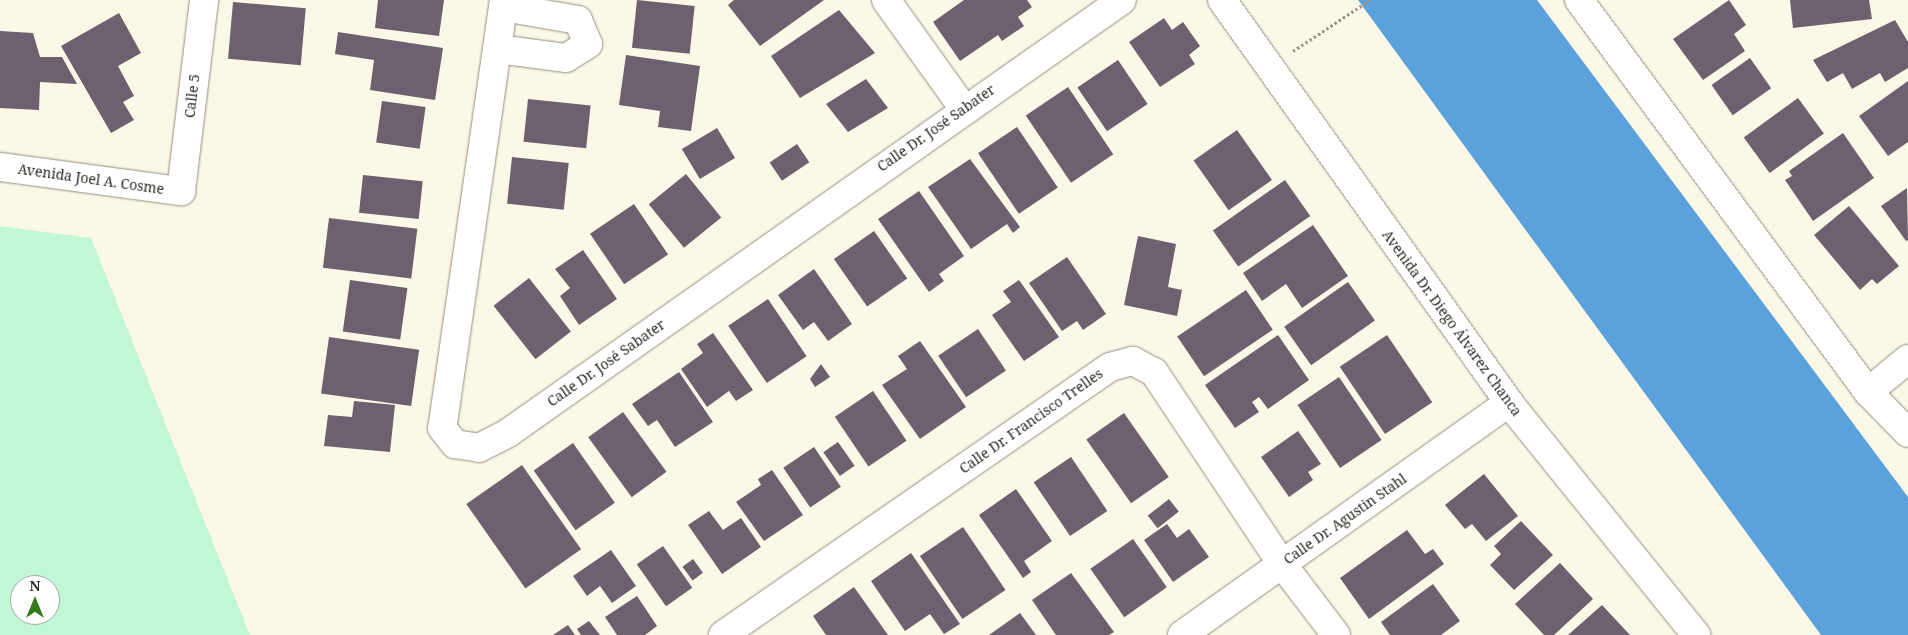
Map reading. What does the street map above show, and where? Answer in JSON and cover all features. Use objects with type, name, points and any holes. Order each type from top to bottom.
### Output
[{"type":"street","name":"Calle 5","points":[[181,191],[204,0]]},
{"type":"street","points":[[886,0],[964,109]]},
{"type":"street","name":"Calle Dr. José Sabater","points":[[504,3],[442,428],[455,444],[479,448],[516,428],[964,109],[1122,0]]},
{"type":"street","name":"Avenida Dr. Diego Álvarez Chanca","points":[[1222,0],[1509,403],[1696,635]]},
{"type":"street","points":[[1579,0],[1868,392],[1908,433]]},
{"type":"street","points":[[498,49],[566,58],[588,44],[578,20],[504,3]]},
{"type":"street","name":"Avenida Joel A. Cosme","points":[[0,167],[181,191]]},
{"type":"street","points":[[1868,392],[1908,359]]},
{"type":"street","name":"Calle Dr. Francisco Trelles","points":[[724,635],[1110,366],[1133,361],[1154,372],[1282,564],[1336,635]]},
{"type":"street","name":"Calle Dr. Agustin Stahl","points":[[1182,635],[1509,403]]},
{"type":"path","points":[[1317,35],[1370,0]]},
{"type":"green space","points":[[0,226],[91,238],[250,635],[0,635]]},
{"type":"water","points":[[1358,0],[1537,0],[1908,497],[1908,635],[1821,635]]},
{"type":"building","points":[[378,0],[444,0],[439,36],[375,28]]},
{"type":"building","points":[[637,0],[695,6],[690,54],[632,48]]},
{"type":"building","points":[[734,0],[824,0],[760,46],[728,5]]},
{"type":"building","points":[[964,0],[1027,0],[1032,7],[1018,17],[1024,26],[1002,41],[998,35],[960,61],[933,22]]},
{"type":"building","points":[[1729,0],[1746,25],[1734,34],[1745,51],[1703,80],[1673,39]]},
{"type":"building","points":[[1790,0],[1869,0],[1872,19],[1793,28]]},
{"type":"building","points":[[233,2],[306,8],[301,65],[228,59]]},
{"type":"building","points":[[839,10],[875,53],[800,98],[771,56]]},
{"type":"building","points":[[119,13],[141,53],[118,66],[134,96],[123,102],[134,120],[111,133],[61,46]]},
{"type":"building","points":[[1164,18],[1172,30],[1183,22],[1200,46],[1189,55],[1195,64],[1160,87],[1129,42]]},
{"type":"building","points":[[1895,20],[1908,42],[1908,68],[1885,82],[1880,73],[1852,89],[1843,73],[1827,82],[1813,60]]},
{"type":"building","points":[[0,31],[33,33],[40,57],[62,57],[77,84],[40,82],[39,110],[0,108]]},
{"type":"building","points":[[338,32],[443,48],[435,100],[370,90],[374,60],[335,54]]},
{"type":"building","points":[[626,55],[700,66],[691,131],[658,127],[660,111],[619,105]]},
{"type":"building","points":[[1750,58],[1771,88],[1733,115],[1711,85]]},
{"type":"building","points":[[1118,60],[1148,104],[1107,131],[1077,87]]},
{"type":"building","points":[[866,79],[888,108],[848,132],[826,104]]},
{"type":"building","points":[[1908,81],[1908,142],[1888,156],[1859,116]]},
{"type":"building","points":[[1068,87],[1113,154],[1071,183],[1026,116]]},
{"type":"building","points":[[1798,98],[1824,134],[1770,173],[1744,137]]},
{"type":"building","points":[[528,99],[591,106],[586,148],[524,142]]},
{"type":"building","points":[[382,101],[426,107],[420,149],[376,143]]},
{"type":"building","points":[[1017,127],[1058,188],[1019,214],[978,153]]},
{"type":"building","points":[[717,128],[735,158],[700,179],[682,149]]},
{"type":"building","points":[[1237,130],[1272,180],[1229,210],[1194,160]]},
{"type":"building","points":[[1843,133],[1874,178],[1813,221],[1785,180],[1792,176],[1789,171]]},
{"type":"building","points":[[797,144],[809,162],[782,181],[770,162]]},
{"type":"building","points":[[512,157],[569,163],[564,210],[507,204]]},
{"type":"building","points":[[970,159],[1020,227],[1013,233],[1007,224],[971,249],[928,187]]},
{"type":"building","points":[[686,174],[721,218],[684,248],[649,204]]},
{"type":"building","points":[[363,175],[423,181],[419,219],[359,213]]},
{"type":"building","points":[[1285,180],[1310,216],[1238,267],[1213,230]]},
{"type":"building","points":[[1907,188],[1908,240],[1906,241],[1881,206]]},
{"type":"building","points":[[919,191],[964,256],[939,274],[944,281],[929,292],[878,219]]},
{"type":"building","points":[[634,204],[668,255],[624,284],[590,234]]},
{"type":"building","points":[[1849,206],[1899,266],[1877,284],[1872,279],[1860,290],[1814,235]]},
{"type":"building","points":[[329,218],[417,229],[411,278],[323,268]]},
{"type":"building","points":[[1313,225],[1348,276],[1302,308],[1286,284],[1262,301],[1243,273]]},
{"type":"building","points":[[874,231],[907,279],[867,307],[834,259]]},
{"type":"building","points":[[1138,236],[1176,244],[1168,287],[1182,290],[1177,316],[1124,305]]},
{"type":"building","points":[[583,250],[617,299],[579,325],[560,296],[570,288],[555,269]]},
{"type":"building","points":[[1067,257],[1106,314],[1083,330],[1077,321],[1062,331],[1029,283]]},
{"type":"building","points":[[814,269],[852,324],[828,341],[814,322],[803,330],[778,295]]},
{"type":"building","points":[[529,278],[571,332],[535,359],[494,306]]},
{"type":"building","points":[[350,280],[407,288],[400,340],[343,331]]},
{"type":"building","points":[[1019,280],[1059,337],[1024,361],[992,315],[1011,302],[1003,291]]},
{"type":"building","points":[[1348,282],[1375,321],[1311,365],[1284,327]]},
{"type":"building","points":[[1246,290],[1273,330],[1204,376],[1177,336]]},
{"type":"building","points":[[768,299],[807,356],[767,383],[728,326]]},
{"type":"building","points":[[978,329],[1006,370],[966,397],[938,356]]},
{"type":"building","points":[[713,333],[753,390],[736,401],[729,391],[707,407],[681,369],[703,353],[697,344]]},
{"type":"building","points":[[1278,335],[1309,380],[1268,409],[1259,397],[1252,402],[1259,412],[1235,428],[1205,385]]},
{"type":"building","points":[[1387,335],[1432,402],[1385,434],[1340,367]]},
{"type":"building","points":[[329,337],[419,350],[411,406],[321,393]]},
{"type":"building","points":[[920,341],[966,407],[920,439],[882,385],[907,369],[898,356]]},
{"type":"building","points":[[821,364],[830,377],[815,387],[810,379]]},
{"type":"building","points":[[679,372],[713,422],[675,447],[657,420],[648,426],[632,404]]},
{"type":"building","points":[[1339,377],[1381,440],[1340,468],[1298,405]]},
{"type":"building","points":[[873,391],[907,441],[868,466],[835,417]]},
{"type":"building","points":[[354,401],[395,405],[390,452],[324,446],[328,415],[352,417]]},
{"type":"building","points":[[623,412],[666,472],[632,497],[588,437]]},
{"type":"building","points":[[1124,413],[1169,477],[1131,503],[1086,439]]},
{"type":"building","points":[[1298,431],[1321,464],[1308,472],[1313,480],[1289,497],[1261,457]]},
{"type":"building","points":[[838,442],[855,466],[840,476],[823,452]]},
{"type":"building","points":[[573,443],[615,503],[576,530],[534,471]]},
{"type":"building","points":[[814,447],[841,487],[810,507],[783,468]]},
{"type":"building","points":[[1071,457],[1107,511],[1070,536],[1034,482]]},
{"type":"building","points":[[522,465],[581,549],[525,588],[466,504]]},
{"type":"building","points":[[772,470],[803,515],[764,541],[736,502],[761,485],[758,479]]},
{"type":"building","points":[[1484,474],[1518,516],[1486,541],[1472,524],[1465,529],[1445,505]]},
{"type":"building","points":[[1016,489],[1052,541],[1024,561],[1031,572],[1023,578],[979,515]]},
{"type":"building","points":[[1169,499],[1179,512],[1158,528],[1148,516]]},
{"type":"building","points":[[709,511],[723,530],[741,518],[761,547],[722,574],[688,525]]},
{"type":"building","points":[[1521,521],[1553,555],[1514,590],[1490,565],[1501,554],[1494,546]]},
{"type":"building","points":[[1167,524],[1177,538],[1189,529],[1209,557],[1173,582],[1144,540]]},
{"type":"building","points":[[963,527],[1005,590],[962,619],[920,556]]},
{"type":"building","points":[[1407,530],[1425,554],[1433,549],[1444,564],[1369,619],[1340,578]]},
{"type":"building","points":[[1133,539],[1167,587],[1124,617],[1090,569]]},
{"type":"building","points":[[663,546],[692,588],[666,606],[637,564]]},
{"type":"building","points":[[611,550],[636,586],[612,603],[600,586],[587,596],[573,576]]},
{"type":"building","points":[[911,553],[960,624],[944,634],[930,614],[905,631],[871,581]]},
{"type":"building","points":[[693,559],[703,573],[692,580],[682,567]]},
{"type":"building","points":[[1560,563],[1593,599],[1554,635],[1544,635],[1515,604]]},
{"type":"building","points":[[1071,573],[1114,632],[1109,635],[1056,635],[1032,600]]},
{"type":"building","points":[[1433,584],[1460,621],[1441,635],[1390,635],[1381,622]]},
{"type":"building","points":[[854,587],[888,635],[826,635],[813,616]]},
{"type":"building","points":[[637,596],[657,626],[645,635],[617,635],[605,617]]},
{"type":"building","points":[[1602,605],[1630,635],[1568,635]]},
{"type":"building","points":[[1020,613],[1036,635],[989,635]]},
{"type":"building","points":[[589,621],[600,635],[581,635],[577,629]]},
{"type":"building","points":[[568,625],[575,635],[553,635]]}]
